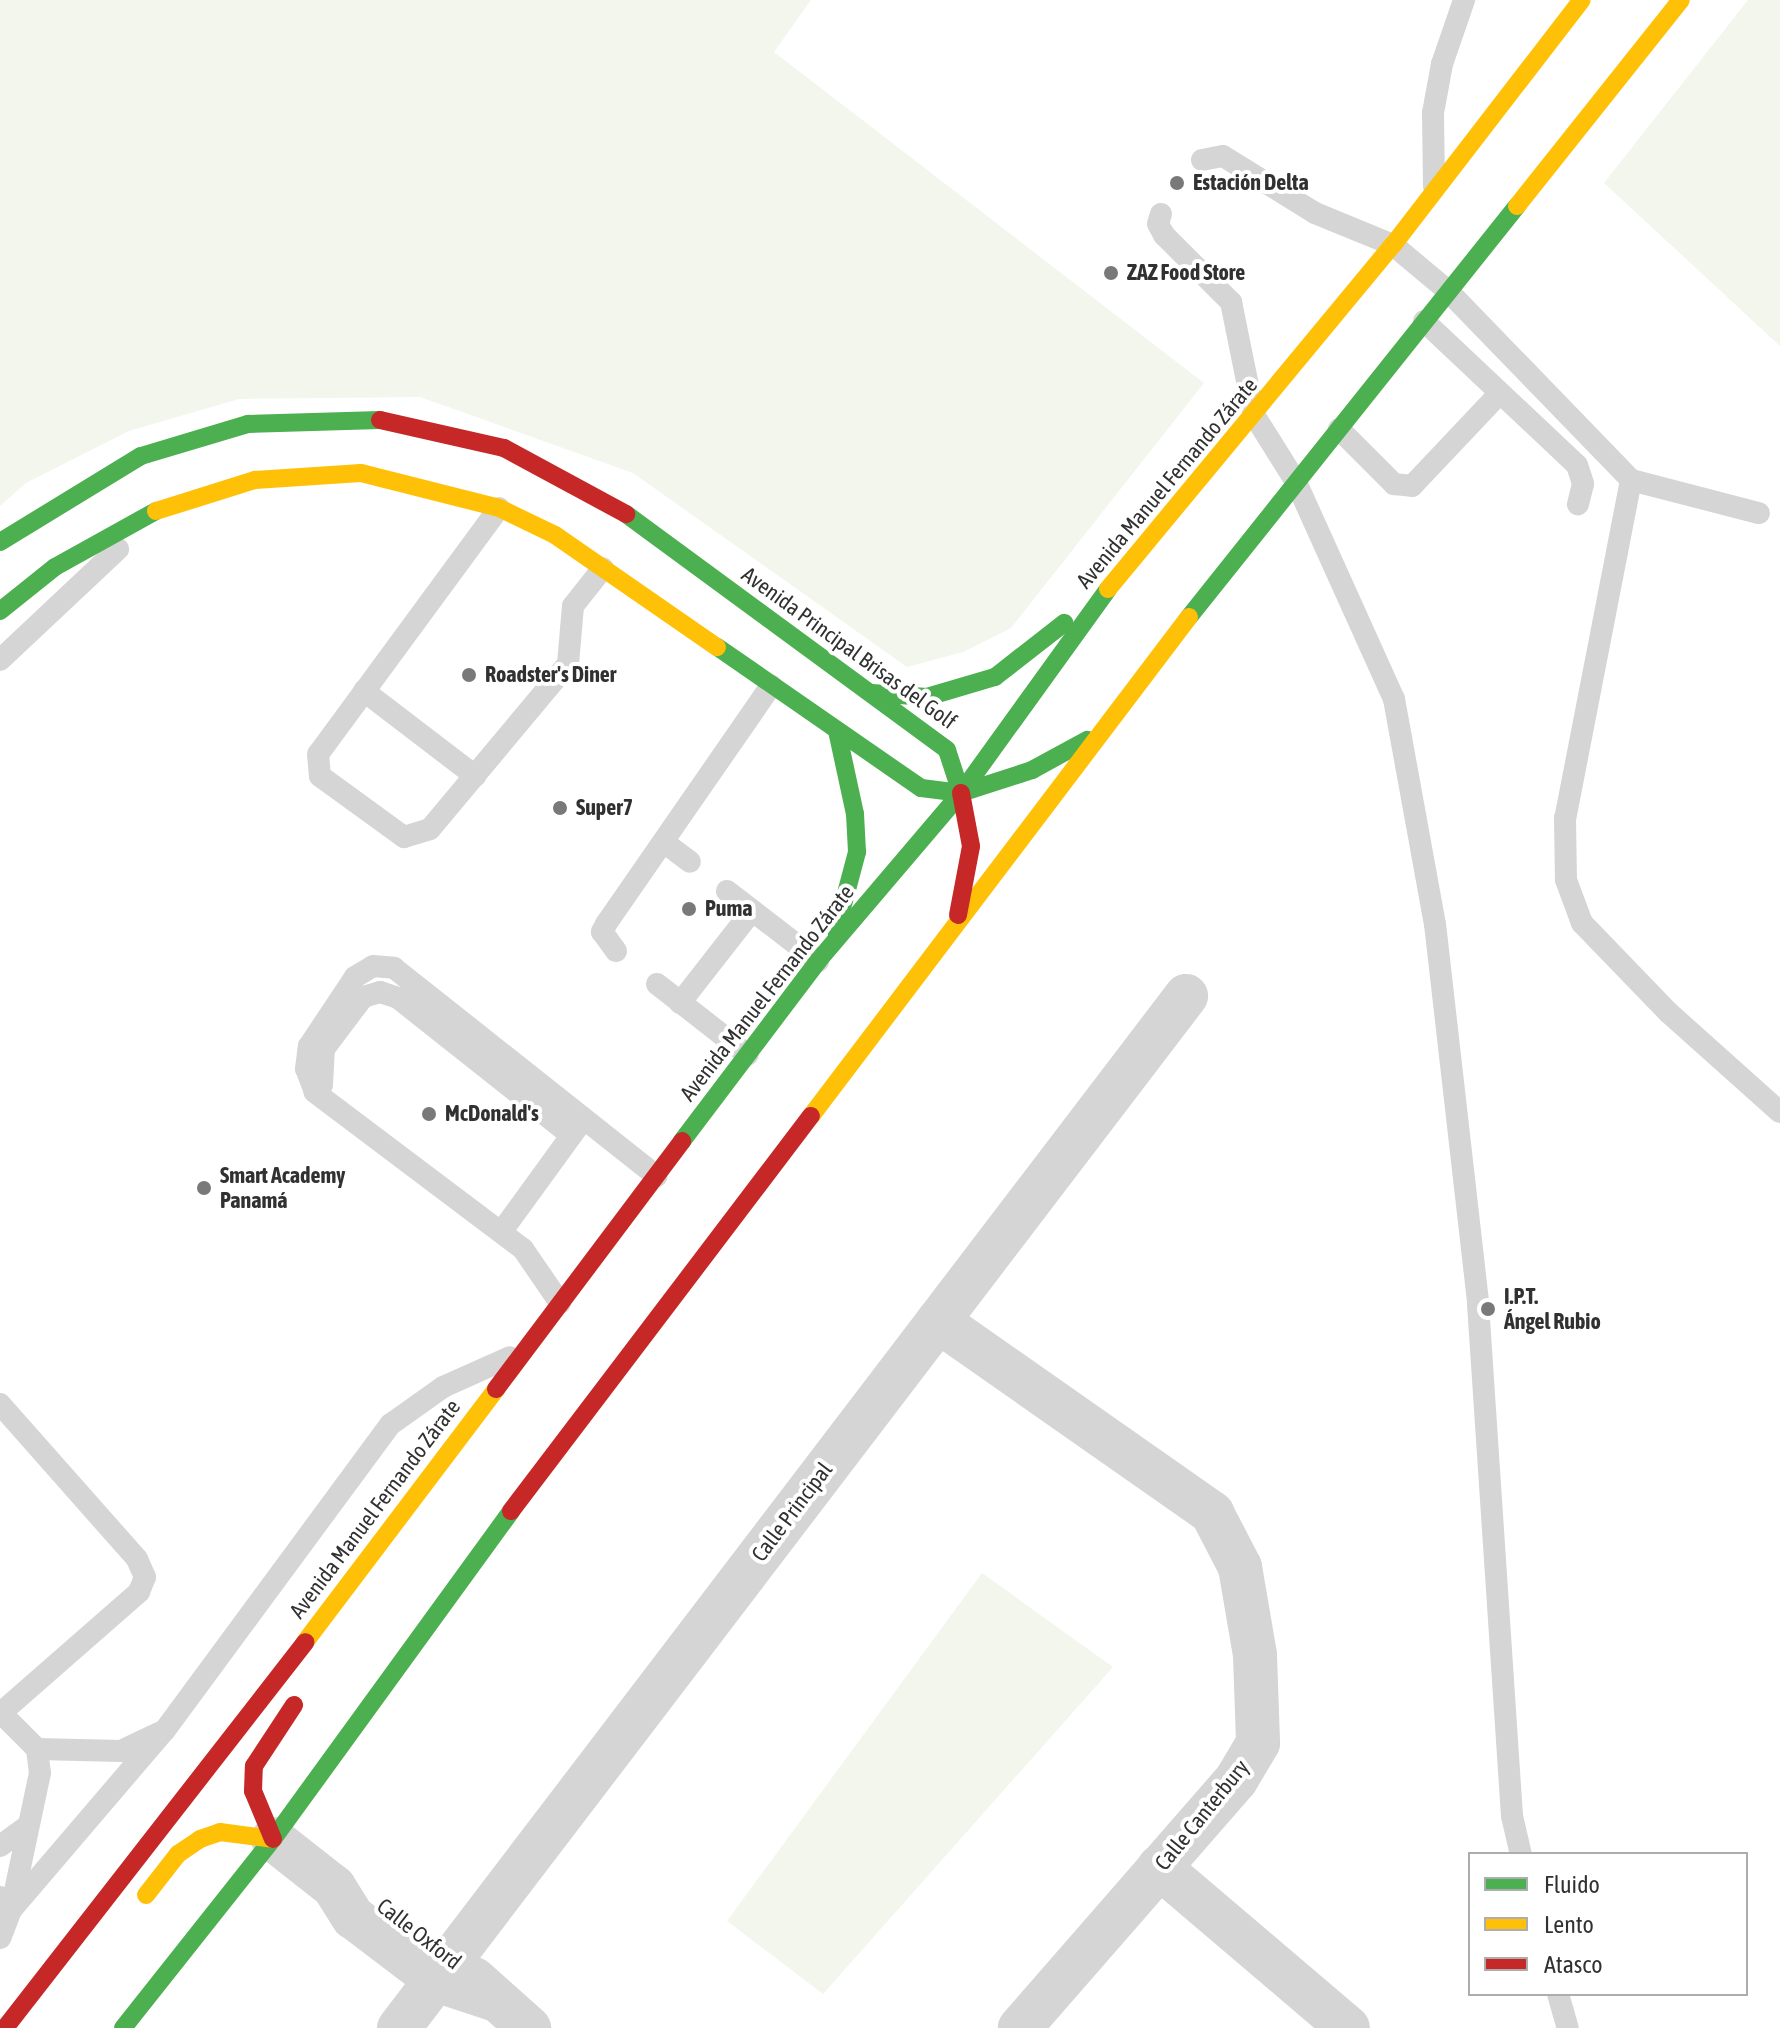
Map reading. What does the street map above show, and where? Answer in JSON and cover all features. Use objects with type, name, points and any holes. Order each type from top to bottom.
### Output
[{"type":"main road","name":"Avenida Manuel Fernando Zárate","points":[[5,2028],[434,1471],[824,954],[961,793],[1129,560],[1254,415],[1393,245],[1582,0]]},
{"type":"main road","points":[[123,2028],[273,1839],[584,1411],[954,930],[1096,734],[1681,0]]},
{"type":"main road","name":"Avenida Principal Brisas del Golf","points":[[0,542],[141,456],[248,424],[369,418],[518,455],[612,504],[947,750],[961,793],[971,846],[954,930]]},
{"type":"main road","points":[[0,611],[55,567],[161,508],[255,480],[361,473],[499,508],[555,535],[921,788],[961,793],[1032,770],[1096,734]]},
{"type":"main road","points":[[872,693],[927,697],[995,677],[1060,627],[1129,560]]},
{"type":"main road","points":[[771,686],[804,644]]},
{"type":"main road","points":[[824,954],[857,852],[855,814],[837,731]]},
{"type":"main road","points":[[409,1540],[434,1471]]},
{"type":"main road","points":[[273,1839],[253,1791],[254,1766],[307,1687]]},
{"type":"main road","points":[[134,1911],[178,1854],[200,1839],[220,1832],[273,1839]]},
{"type":"main road","points":[[5,2028],[72,1977]]},
{"type":"street","name":"Calle Principal","points":[[399,2028],[1186,996]]},
{"type":"street","name":"Calle Canterbury","points":[[938,1321],[1212,1513],[1240,1567],[1255,1655],[1258,1743],[1236,1780],[1020,2028]]},
{"type":"street","name":"Calle Oxford","points":[[273,1839],[334,1887],[353,1917],[445,1968],[493,1999],[529,2028]]},
{"type":"street","points":[[1159,1867],[1348,2028]]},
{"type":"lane","points":[[1434,193],[1433,113],[1464,0]]},
{"type":"lane","points":[[1202,160],[1223,156],[1315,213],[1393,245],[1448,291],[1631,480],[1759,513]]},
{"type":"lane","points":[[1161,214],[1158,224],[1164,235],[1231,302],[1254,415],[1296,482],[1394,699],[1435,924],[1478,1304],[1512,1816],[1521,1852]]},
{"type":"lane","points":[[1424,321],[1577,465],[1583,484],[1578,504]]},
{"type":"lane","points":[[1339,429],[1394,484],[1412,486],[1500,393]]},
{"type":"lane","points":[[1631,480],[1565,818],[1566,880],[1582,923],[1668,1012],[1780,1112]]},
{"type":"lane","points":[[0,660],[161,508]]},
{"type":"lane","points":[[499,508],[318,754],[320,776],[404,837],[430,829],[568,664],[573,606],[603,568]]},
{"type":"lane","points":[[616,951],[602,932],[771,686]]},
{"type":"lane","points":[[364,691],[475,776]]},
{"type":"lane","points":[[665,843],[690,862]]},
{"type":"lane","points":[[727,891],[752,911],[824,954]]},
{"type":"lane","points":[[680,1003],[752,911]]},
{"type":"lane","points":[[657,984],[748,1055]]},
{"type":"lane","points":[[560,1303],[523,1249],[327,1101],[319,1074],[324,1049],[363,997],[380,992],[398,998],[577,1127],[656,1176]]},
{"type":"lane","points":[[502,1231],[577,1127]]},
{"type":"lane","points":[[6,1903],[165,1730],[391,1424],[443,1387],[525,1350]]},
{"type":"lane","points":[[0,1938],[6,1903],[39,1784],[37,1749],[0,1712],[139,1592],[145,1577],[137,1559],[4,1412]]},
{"type":"lane","points":[[37,1749],[121,1751],[165,1730]]},
{"type":"lane","points":[[0,1846],[26,1827]]},
{"type":"lane","points":[[1559,1996],[1568,2028]]},
{"type":"shaded area","points":[[0,0],[811,0],[774,52],[1204,383],[1011,628],[963,652],[907,667],[633,473],[420,397],[239,399],[129,431],[26,483],[0,506]]},
{"type":"shaded area","points":[[1748,0],[1780,0],[1780,346],[1604,183]]},
{"type":"shaded area","points":[[982,1573],[1113,1667],[823,1994],[727,1921]]},
{"type":"traffic: fast","points":[[1189,617],[1517,206]]},
{"type":"traffic: fast","points":[[0,542],[141,456],[248,424],[380,420]]},
{"type":"traffic: fast","points":[[0,611],[55,567],[156,511]]},
{"type":"traffic: fast","points":[[626,514],[947,750],[961,793],[921,788],[717,647]]},
{"type":"traffic: fast","points":[[682,1141],[818,961],[961,793],[1108,589]]},
{"type":"traffic: fast","points":[[872,693],[927,697],[995,677],[1064,623]]},
{"type":"traffic: fast","points":[[836,931],[857,852],[855,814],[837,731]]},
{"type":"traffic: fast","points":[[961,793],[1032,770],[1087,740]]},
{"type":"traffic: fast","points":[[123,2028],[273,1839],[511,1511]]},
{"type":"traffic: slow","points":[[1108,589],[1393,245],[1582,0]]},
{"type":"traffic: slow","points":[[1517,206],[1681,0]]},
{"type":"traffic: slow","points":[[156,511],[255,480],[361,473],[499,508],[555,535],[717,647]]},
{"type":"traffic: slow","points":[[811,1116],[1189,617]]},
{"type":"traffic: slow","points":[[305,1642],[496,1389]]},
{"type":"traffic: slow","points":[[146,1895],[178,1854],[200,1839],[220,1832],[273,1839]]},
{"type":"traffic: jam","points":[[380,420],[504,448],[626,514]]},
{"type":"traffic: jam","points":[[958,915],[971,846],[961,793]]},
{"type":"traffic: jam","points":[[511,1511],[811,1116]]},
{"type":"traffic: jam","points":[[496,1389],[682,1141]]},
{"type":"traffic: jam","points":[[5,2028],[305,1642]]},
{"type":"traffic: jam","points":[[273,1839],[253,1791],[254,1766],[294,1705]]},
{"type":"place","name":"Estación Delta","points":[[1177,183]]},
{"type":"place","name":"ZAZ Food Store","points":[[1111,273]]},
{"type":"place","name":"Roadster's Diner","points":[[469,675]]},
{"type":"place","name":"Super7","points":[[560,808]]},
{"type":"place","name":"Puma","points":[[689,909]]},
{"type":"place","name":"McDonald's","points":[[429,1114]]},
{"type":"place","name":"Smart Academy Panamá","points":[[204,1188]]},
{"type":"place","name":"I.P.T. Ángel Rubio","points":[[1488,1309]]}]
